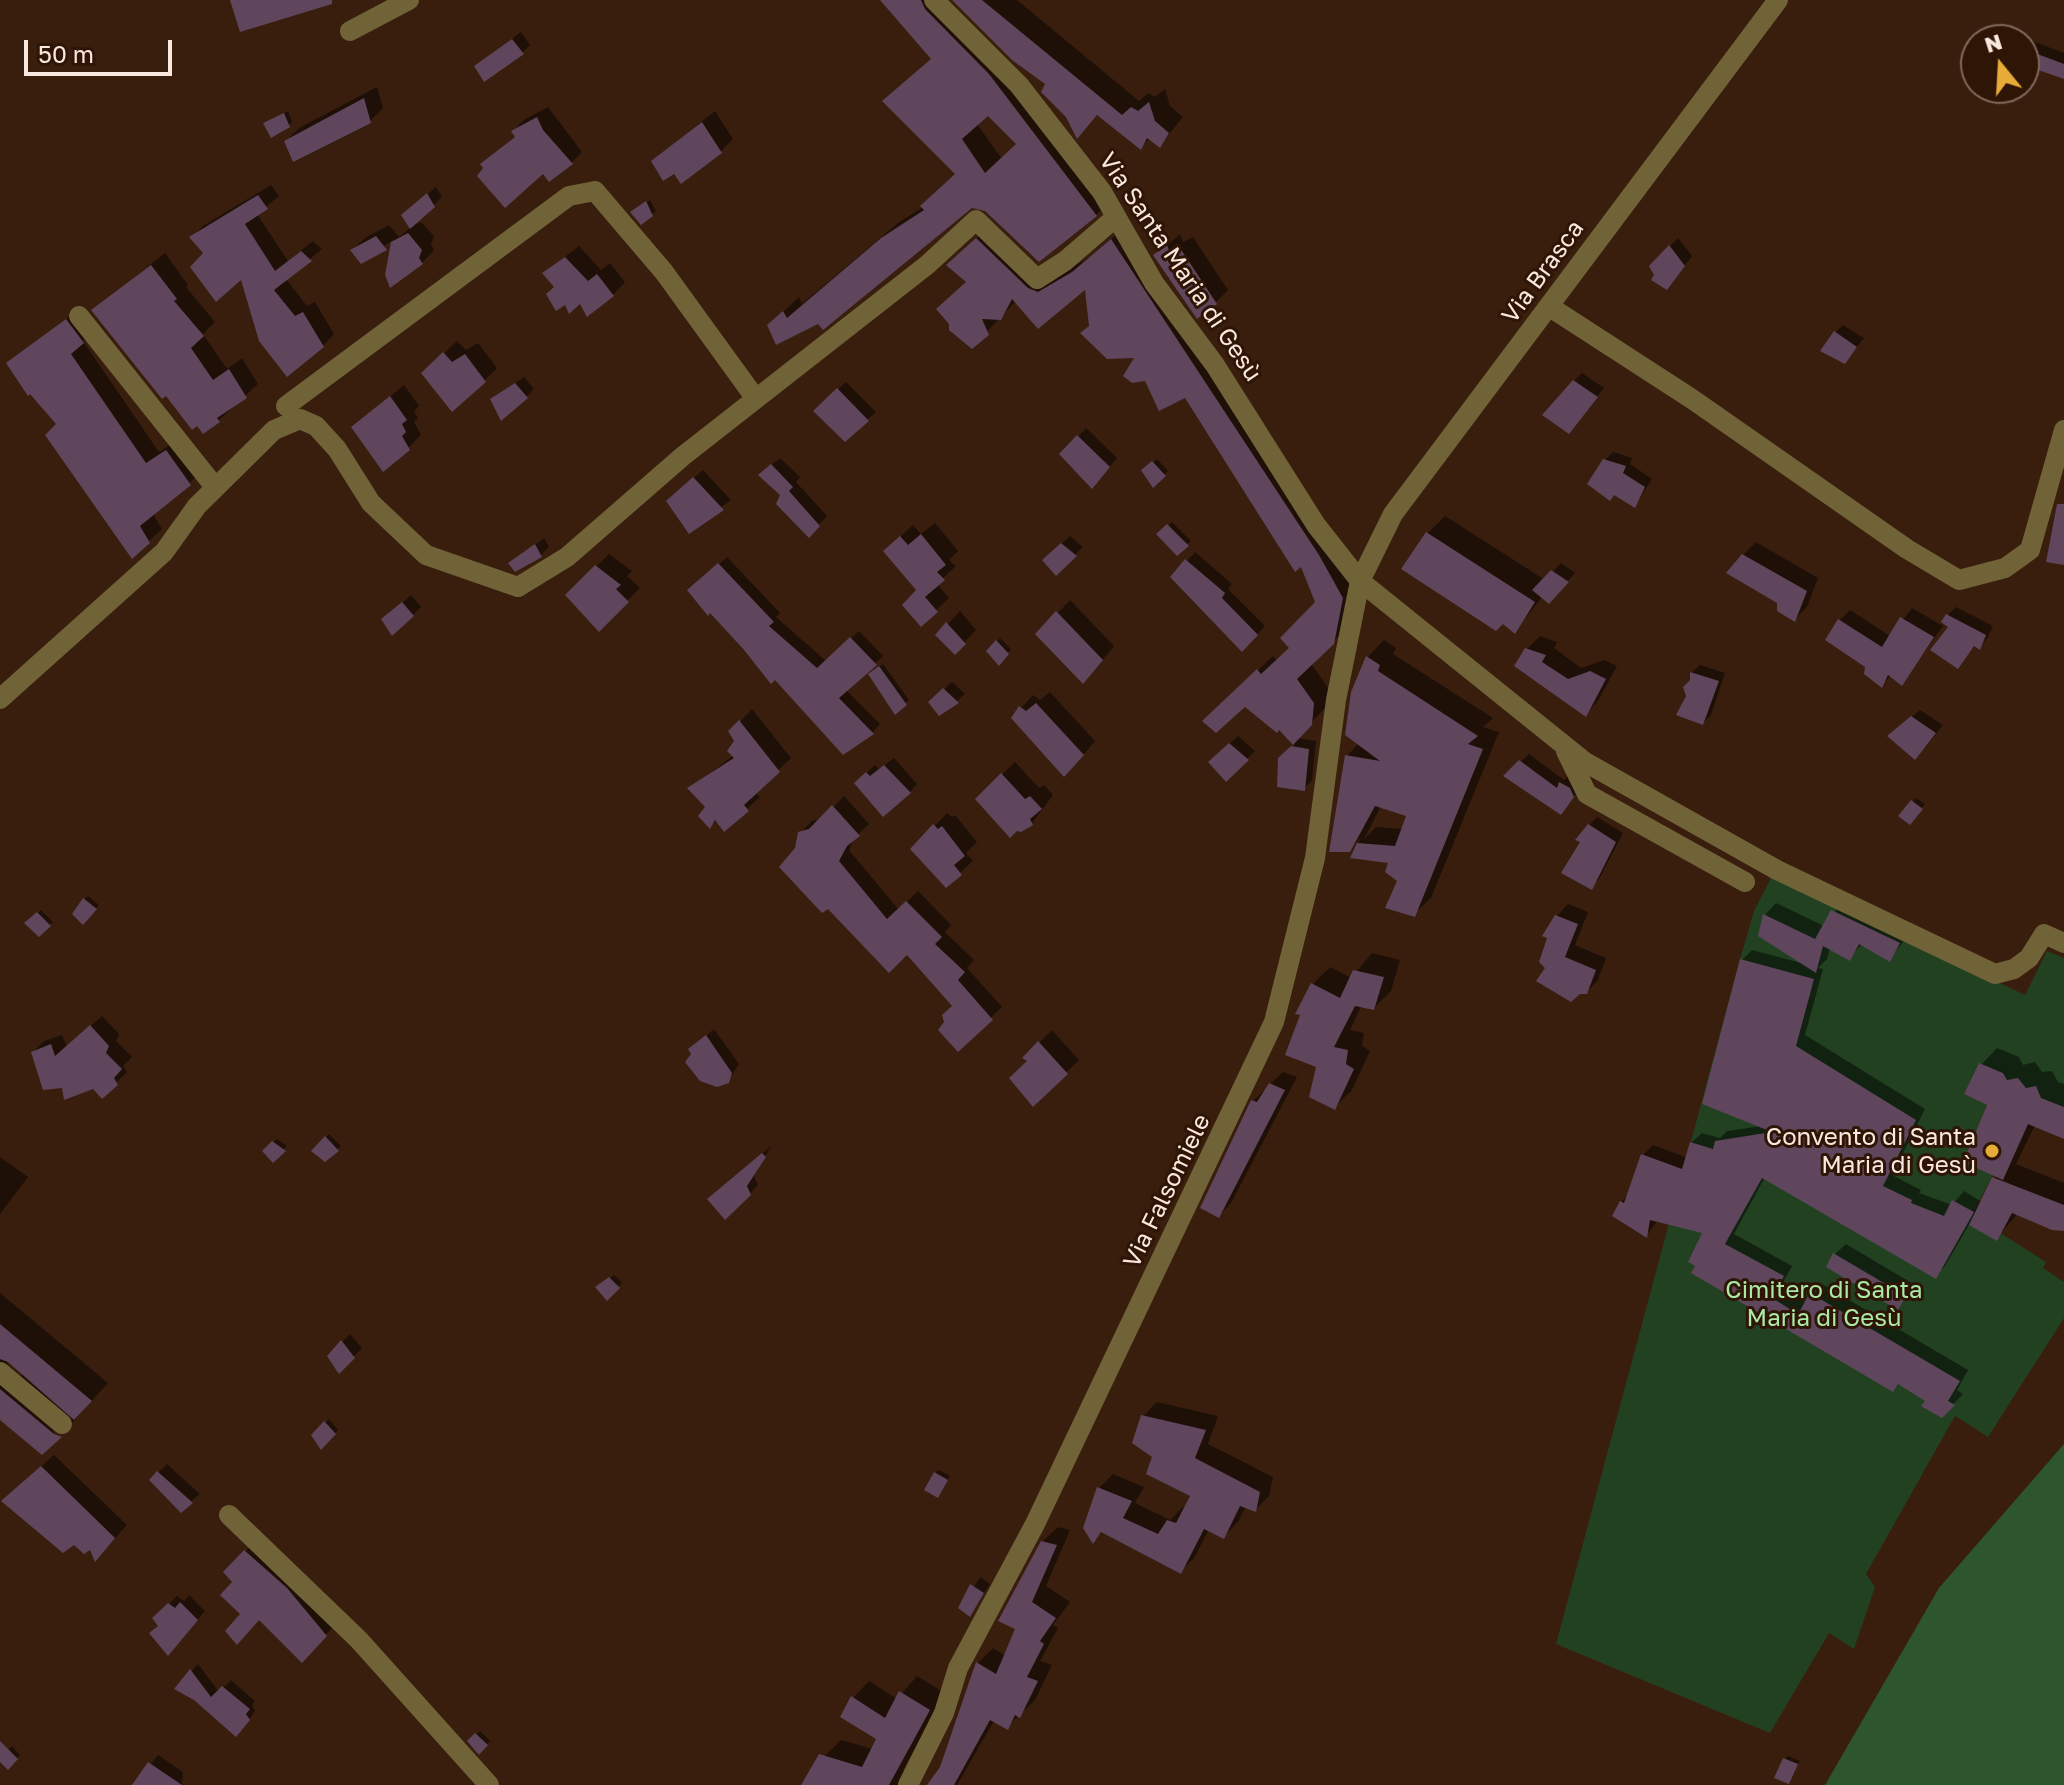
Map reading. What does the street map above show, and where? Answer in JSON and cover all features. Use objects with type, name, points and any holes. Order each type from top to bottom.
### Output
[{"type":"street","points":[[350,31],[409,0]]},
{"type":"street","name":"Via Santa Maria di Gesù","points":[[934,0],[1019,85],[1102,192],[1154,283],[1215,365],[1316,525],[1360,581],[1585,762],[1777,870],[1995,974],[2014,969],[2029,958],[2044,934],[2064,943]]},
{"type":"street","name":"Via Brasca","points":[[1360,581],[1393,514],[1778,0]]},
{"type":"street","points":[[286,406],[569,196],[595,191],[664,272],[756,399]]},
{"type":"street","points":[[0,699],[164,552],[215,487],[274,430],[300,419],[316,426],[337,449],[371,503],[426,555],[518,587],[567,557],[756,399],[927,265],[976,220],[1037,279],[1065,261],[1116,217]]},
{"type":"street","points":[[1550,307],[1692,399],[1907,549],[1959,580],[2005,568],[2030,550],[2064,430]]},
{"type":"street","points":[[79,316],[215,487]]},
{"type":"street","name":"Via Falsomiele","points":[[908,1785],[944,1713],[958,1668],[1035,1524],[1274,1022],[1315,858],[1336,700],[1360,581]]},
{"type":"street","points":[[1565,747],[1587,794],[1745,882]]},
{"type":"street","points":[[0,1372],[62,1424]]},
{"type":"street","points":[[229,1515],[359,1640],[489,1785]]},
{"type":"green space","name":"Cimitero di Santa Maria di Gesù","points":[[1772,876],[2025,995],[2047,951],[2064,958],[2064,1107],[2041,1098],[2035,1086],[2026,1088],[2018,1078],[2007,1080],[2003,1072],[1979,1064],[1964,1094],[1987,1105],[1963,1162],[1993,1175],[1972,1215],[2046,1262],[2043,1268],[2064,1282],[2064,1318],[1988,1437],[1955,1416],[1866,1574],[1875,1587],[1854,1649],[1829,1633],[1770,1733],[1556,1644],[1740,959],[1754,911]]},
{"type":"green space","points":[[2064,1444],[2064,1785],[1825,1785],[1939,1588]]},
{"type":"building","points":[[230,0],[332,0],[332,4],[240,32]]},
{"type":"building","points":[[880,0],[921,0],[925,9],[989,74],[1097,216],[1039,262],[985,211],[972,208],[823,330],[818,324],[776,345],[767,325],[783,311],[787,318],[881,238],[924,210],[920,206],[955,174],[882,101],[931,59]],"holes":[[[988,116],[1016,144],[985,173],[962,139]]]},
{"type":"building","points":[[952,0],[982,0],[1122,115],[1131,107],[1138,111],[1149,102],[1155,121],[1169,133],[1160,148],[1147,138],[1141,150],[1097,115],[1077,139],[1066,117],[1041,92],[1045,84],[1012,60]]},
{"type":"building","points":[[512,39],[524,54],[484,82],[474,66]]},
{"type":"building","points":[[2040,55],[2064,64],[2064,79],[2040,71]]},
{"type":"building","points":[[364,98],[371,123],[293,162],[284,141]]},
{"type":"building","points":[[284,113],[290,127],[271,138],[263,123]]},
{"type":"building","points":[[537,117],[543,130],[573,164],[549,182],[543,174],[505,208],[477,176],[483,168],[480,164],[515,137],[511,131]]},
{"type":"building","points":[[702,122],[722,153],[681,184],[674,174],[663,181],[651,161]]},
{"type":"building","points":[[427,193],[435,207],[410,229],[401,215]]},
{"type":"building","points":[[258,195],[268,209],[245,224],[275,271],[301,251],[312,261],[274,290],[295,316],[303,312],[324,347],[287,377],[259,341],[241,280],[216,302],[190,267],[203,253],[189,237]]},
{"type":"building","points":[[646,201],[653,216],[641,225],[630,212]]},
{"type":"building","points":[[408,233],[422,250],[419,258],[423,264],[390,288],[385,275],[391,242]]},
{"type":"building","points":[[376,236],[387,250],[361,264],[350,250]]},
{"type":"building","points":[[976,238],[1028,288],[1038,292],[1072,272],[1111,239],[1319,555],[1343,598],[1334,644],[1297,679],[1314,703],[1312,725],[1293,745],[1279,730],[1277,733],[1245,707],[1216,733],[1202,721],[1257,669],[1261,674],[1289,648],[1280,638],[1315,602],[1301,567],[1295,572],[1185,398],[1159,411],[1145,381],[1132,383],[1123,376],[1134,358],[1107,359],[1080,333],[1089,326],[1085,290],[1038,329],[1012,299],[1001,320],[982,319],[989,335],[972,349],[949,330],[949,324],[936,309],[966,282],[946,265]]},
{"type":"building","points":[[1167,245],[1170,253],[1180,248],[1217,304],[1197,319],[1153,255]]},
{"type":"building","points":[[1669,245],[1685,266],[1667,290],[1651,280],[1654,275],[1649,266]]},
{"type":"building","points":[[565,257],[588,281],[597,274],[614,296],[587,317],[580,304],[569,314],[565,305],[556,311],[546,294],[554,287],[542,273]]},
{"type":"building","points":[[151,265],[177,299],[174,301],[204,336],[191,348],[213,380],[229,369],[247,398],[217,418],[220,422],[203,434],[197,426],[192,430],[166,396],[162,399],[91,310]]},
{"type":"building","points":[[66,319],[84,343],[71,354],[146,463],[166,450],[191,485],[140,526],[150,543],[132,559],[45,435],[56,424],[30,394],[28,396],[6,363]]},
{"type":"building","points":[[1834,331],[1857,347],[1845,364],[1820,351]]},
{"type":"building","points":[[443,352],[452,362],[465,354],[486,382],[452,412],[421,373]]},
{"type":"building","points":[[1573,380],[1598,397],[1569,434],[1542,415]]},
{"type":"building","points":[[515,383],[528,398],[501,421],[490,399]]},
{"type":"building","points":[[837,388],[869,421],[845,442],[813,411]]},
{"type":"building","points":[[390,396],[407,420],[402,424],[406,432],[402,436],[410,450],[383,472],[351,427]]},
{"type":"building","points":[[1077,435],[1110,467],[1092,489],[1059,454]]},
{"type":"building","points":[[1603,459],[1626,466],[1623,473],[1645,487],[1635,508],[1614,495],[1610,501],[1587,484]]},
{"type":"building","points":[[1152,461],[1166,476],[1153,488],[1141,470]]},
{"type":"building","points":[[771,464],[793,487],[789,491],[820,526],[809,538],[776,504],[780,495],[758,475]]},
{"type":"building","points":[[693,477],[724,510],[689,534],[666,501]]},
{"type":"building","points":[[2057,504],[2064,504],[2064,565],[2046,562]]},
{"type":"building","points":[[1167,524],[1189,546],[1177,556],[1156,534]]},
{"type":"building","points":[[1426,532],[1535,602],[1515,634],[1503,624],[1496,631],[1401,569]]},
{"type":"building","points":[[921,534],[946,565],[937,572],[945,580],[925,597],[938,612],[921,627],[902,605],[916,590],[883,551],[900,536],[908,545]]},
{"type":"building","points":[[1061,543],[1077,556],[1056,576],[1042,560]]},
{"type":"building","points":[[535,544],[542,557],[515,572],[508,563]]},
{"type":"building","points":[[1742,554],[1807,591],[1795,622],[1777,611],[1777,603],[1726,573]]},
{"type":"building","points":[[1185,559],[1225,593],[1222,598],[1258,635],[1242,652],[1170,577]]},
{"type":"building","points":[[718,563],[774,622],[769,626],[817,668],[850,637],[877,665],[839,698],[874,734],[843,755],[775,680],[771,684],[710,613],[708,616],[687,590]]},
{"type":"building","points":[[595,565],[621,585],[616,589],[629,602],[599,632],[565,595]]},
{"type":"building","points":[[1551,570],[1569,582],[1549,604],[1532,590]]},
{"type":"building","points":[[402,602],[414,616],[392,636],[381,619]]},
{"type":"building","points":[[1056,611],[1103,660],[1083,684],[1035,634]]},
{"type":"building","points":[[1946,614],[1986,635],[1980,650],[1974,646],[1958,669],[1930,650],[1948,627],[1941,622]]},
{"type":"building","points":[[1900,617],[1934,637],[1902,686],[1888,675],[1882,688],[1864,674],[1865,667],[1825,640],[1838,619],[1882,647]]},
{"type":"building","points":[[946,622],[966,644],[955,655],[935,635]]},
{"type":"building","points":[[996,640],[1009,654],[999,666],[986,651]]},
{"type":"building","points":[[1525,648],[1546,655],[1542,662],[1568,679],[1590,671],[1606,679],[1586,717],[1514,666]]},
{"type":"building","points":[[1366,656],[1380,665],[1378,671],[1478,736],[1468,744],[1483,749],[1415,917],[1385,908],[1397,881],[1385,872],[1388,863],[1350,858],[1357,843],[1395,846],[1406,816],[1375,806],[1350,852],[1329,852],[1345,755],[1380,761],[1345,735],[1351,692]]},
{"type":"building","points":[[879,666],[907,705],[895,715],[868,674]]},
{"type":"building","points":[[1690,672],[1719,681],[1703,725],[1676,715],[1686,696],[1683,687],[1690,680]]},
{"type":"building","points":[[943,688],[959,703],[939,716],[928,702]]},
{"type":"building","points":[[1036,703],[1084,755],[1064,777],[1011,718],[1019,706],[1026,711]]},
{"type":"building","points":[[1911,716],[1936,733],[1915,760],[1887,736]]},
{"type":"building","points":[[739,720],[780,772],[744,805],[749,811],[724,832],[715,820],[710,829],[698,816],[705,807],[687,788],[734,758],[727,751],[734,741],[728,731]]},
{"type":"building","points":[[1229,743],[1249,760],[1226,782],[1208,762]]},
{"type":"building","points":[[1291,746],[1309,749],[1305,791],[1277,787],[1278,758]]},
{"type":"building","points":[[1519,760],[1557,788],[1559,782],[1570,788],[1574,797],[1561,815],[1503,776]]},
{"type":"building","points":[[884,765],[911,793],[883,817],[854,783],[866,772],[870,776]]},
{"type":"building","points":[[1001,773],[1025,799],[1030,796],[1042,809],[1030,819],[1033,825],[1017,831],[1010,838],[975,799]]},
{"type":"building","points":[[1911,800],[1923,809],[1910,825],[1898,816]]},
{"type":"building","points":[[832,805],[860,836],[847,846],[839,861],[887,919],[906,901],[942,937],[935,944],[965,972],[958,980],[993,1020],[958,1052],[938,1030],[944,1022],[942,1015],[952,1006],[907,955],[889,973],[828,909],[822,913],[779,867],[795,848],[798,832],[809,829]]},
{"type":"building","points":[[933,824],[938,829],[942,826],[965,856],[954,865],[962,875],[946,888],[910,849]]},
{"type":"building","points":[[1588,824],[1616,842],[1592,890],[1561,873],[1580,842],[1575,840]]},
{"type":"building","points":[[83,898],[97,909],[83,925],[72,914]]},
{"type":"building","points":[[1831,910],[1900,943],[1890,962],[1859,944],[1850,961],[1823,946],[1816,973],[1758,936],[1763,914],[1815,939]]},
{"type":"building","points":[[37,912],[51,926],[39,937],[24,923]]},
{"type":"building","points":[[1555,915],[1578,924],[1565,957],[1596,970],[1587,994],[1580,994],[1571,1002],[1536,981],[1545,968],[1539,962],[1547,938],[1542,936]]},
{"type":"building","points":[[1740,959],[1814,979],[1796,1046],[1916,1120],[1883,1186],[1912,1200],[1911,1203],[1944,1216],[1952,1200],[1974,1212],[1936,1279],[1762,1178],[1725,1244],[1784,1276],[1772,1298],[1798,1314],[1810,1293],[1960,1381],[1948,1401],[1955,1405],[1942,1418],[1921,1406],[1925,1401],[1898,1384],[1893,1392],[1691,1273],[1695,1266],[1688,1262],[1702,1233],[1650,1220],[1647,1238],[1612,1216],[1620,1201],[1624,1203],[1641,1154],[1682,1169],[1690,1142],[1713,1149],[1715,1141],[1772,1132],[1702,1104]]},
{"type":"building","points":[[1353,970],[1384,977],[1374,1010],[1355,1006],[1334,1047],[1348,1050],[1346,1064],[1354,1069],[1335,1110],[1309,1097],[1316,1067],[1285,1055],[1300,1015],[1295,1014],[1311,983],[1340,998]]},
{"type":"building","points":[[90,1025],[109,1046],[106,1053],[122,1069],[114,1078],[118,1085],[102,1099],[93,1089],[64,1100],[62,1088],[43,1090],[31,1052],[51,1044],[55,1056]]},
{"type":"building","points":[[706,1035],[732,1073],[729,1083],[717,1087],[700,1081],[685,1062],[691,1054],[688,1049]]},
{"type":"building","points":[[1038,1041],[1068,1074],[1033,1107],[1009,1078],[1027,1061],[1022,1058]]},
{"type":"building","name":"Convento di Santa Maria di Gesù","points":[[1979,1063],[2003,1073],[2007,1080],[2018,1078],[2026,1088],[2036,1086],[2041,1098],[2064,1107],[2064,1139],[2028,1124],[2003,1180],[1963,1162],[1987,1105],[1964,1094]]},
{"type":"building","points":[[1269,1083],[1285,1090],[1219,1218],[1200,1208],[1251,1100],[1257,1102]]},
{"type":"building","points":[[325,1136],[339,1151],[325,1162],[311,1151]]},
{"type":"building","points":[[272,1141],[286,1151],[273,1163],[262,1151]]},
{"type":"building","points":[[762,1153],[766,1157],[747,1186],[751,1195],[725,1220],[707,1199]]},
{"type":"building","points":[[1992,1177],[2064,1205],[2064,1231],[2052,1230],[2012,1213],[1997,1241],[1969,1225]]},
{"type":"building","points":[[1833,1253],[1906,1296],[1898,1310],[1826,1267]]},
{"type":"building","points":[[609,1277],[620,1288],[607,1301],[595,1287]]},
{"type":"building","points":[[0,1324],[92,1401],[74,1420],[8,1362],[0,1359]]},
{"type":"building","points":[[341,1340],[355,1358],[339,1374],[327,1356]]},
{"type":"building","points":[[0,1389],[54,1434],[62,1437],[42,1455],[0,1420]]},
{"type":"building","points":[[1141,1415],[1206,1430],[1195,1458],[1260,1492],[1256,1512],[1240,1506],[1224,1539],[1204,1529],[1181,1574],[1101,1532],[1093,1544],[1083,1528],[1097,1487],[1132,1501],[1123,1518],[1158,1534],[1167,1520],[1176,1523],[1190,1496],[1146,1474],[1152,1457],[1132,1443]]},
{"type":"building","points":[[324,1421],[336,1434],[321,1450],[311,1435]]},
{"type":"building","points":[[41,1466],[115,1538],[95,1562],[90,1550],[84,1554],[74,1545],[63,1553],[1,1501]]},
{"type":"building","points":[[157,1471],[193,1503],[181,1513],[149,1480]]},
{"type":"building","points":[[934,1472],[948,1480],[938,1498],[924,1490]]},
{"type":"building","points":[[1041,1541],[1057,1545],[1032,1602],[1056,1618],[1040,1641],[1044,1644],[1027,1677],[1038,1681],[1020,1718],[1015,1715],[1008,1730],[990,1720],[954,1785],[927,1785],[940,1767],[976,1662],[996,1674],[1015,1629],[998,1621]]},
{"type":"building","points":[[244,1550],[287,1588],[327,1636],[302,1663],[259,1620],[237,1645],[225,1631],[240,1614],[220,1595],[232,1582],[223,1572]]},
{"type":"building","points":[[970,1584],[984,1593],[970,1617],[958,1608]]},
{"type":"building","points":[[180,1602],[198,1620],[168,1656],[149,1633],[158,1626],[152,1618],[168,1603],[175,1608]]},
{"type":"building","points":[[190,1669],[211,1697],[222,1686],[250,1709],[246,1714],[250,1720],[236,1737],[194,1700],[174,1689]]},
{"type":"building","points":[[899,1691],[930,1710],[889,1785],[801,1785],[819,1754],[862,1767],[876,1739],[840,1717],[851,1696],[885,1718]]},
{"type":"building","points":[[475,1733],[488,1745],[479,1755],[467,1741]]},
{"type":"building","points":[[0,1741],[18,1759],[8,1770],[0,1762]]},
{"type":"building","points":[[1783,1758],[1798,1764],[1789,1784],[1774,1778]]},
{"type":"building","points":[[148,1762],[182,1785],[132,1785]]},
{"type":"place","name":"Convento di Santa Maria di Gesù","points":[[1992,1151]]}]
